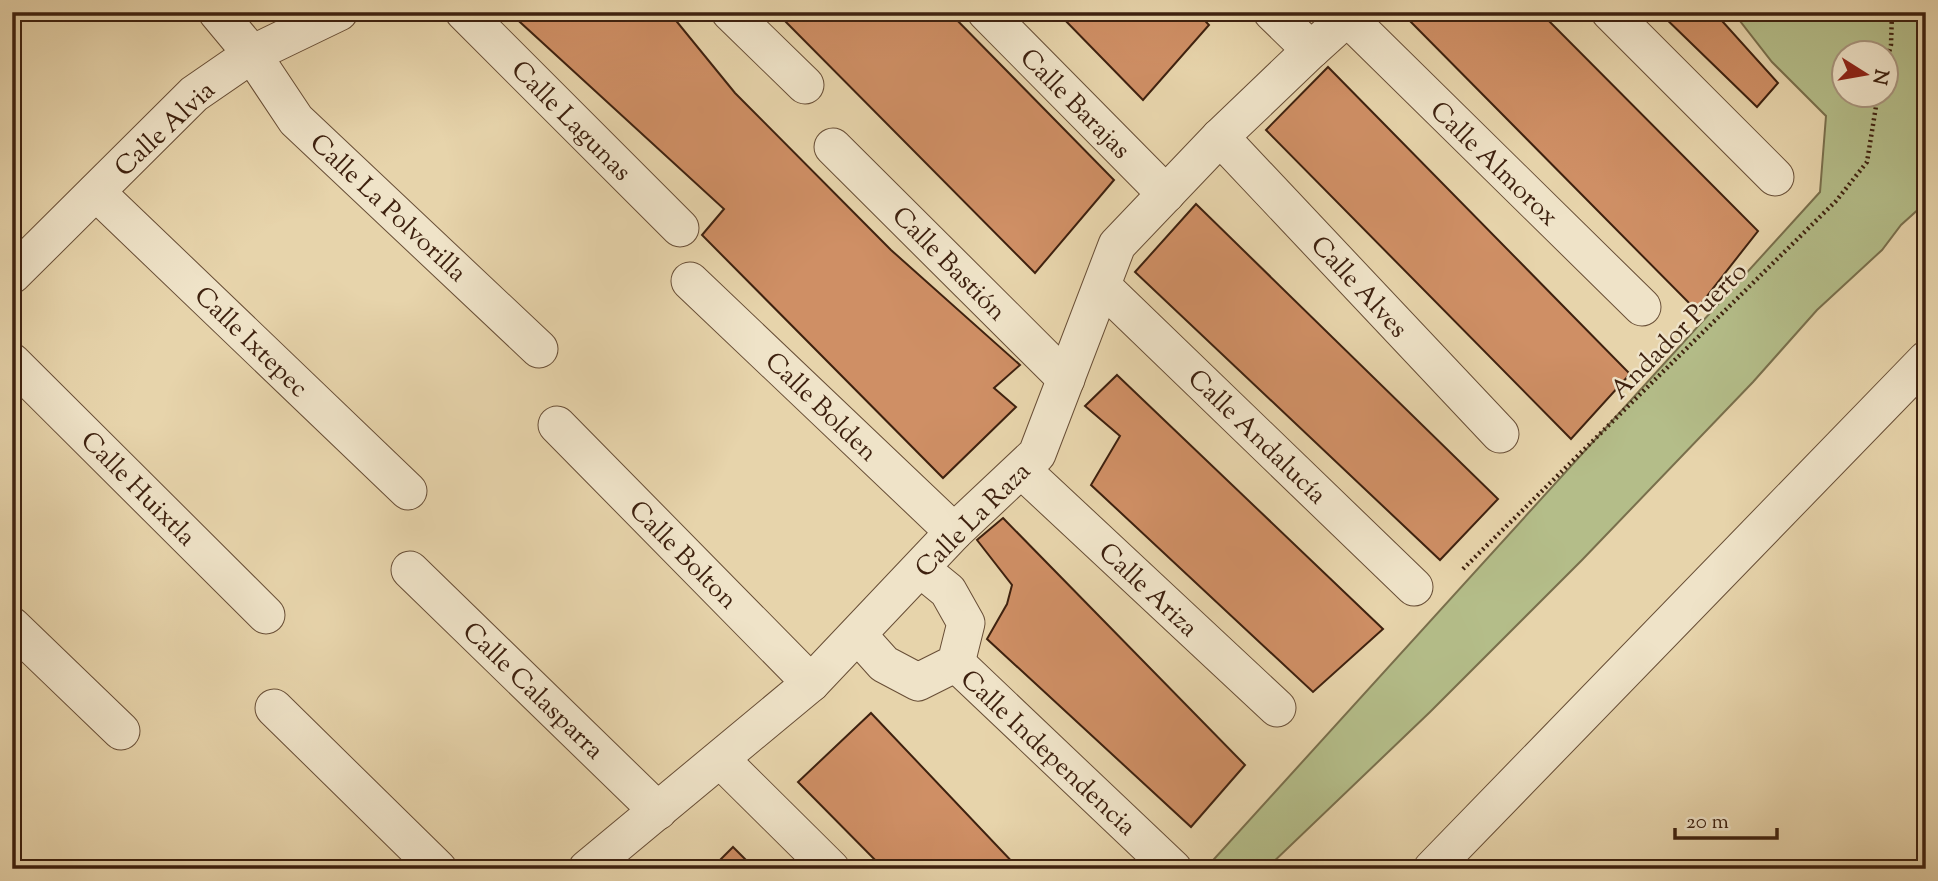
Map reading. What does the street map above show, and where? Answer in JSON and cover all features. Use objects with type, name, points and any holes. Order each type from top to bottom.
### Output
[{"type":"street","name":"Calle La Polvorilla","points":[[217,12],[252,54],[296,120],[539,349]]},
{"type":"street","name":"Calle Alvia","points":[[12,275],[194,94],[252,54],[339,12]]},
{"type":"street","name":"Calle Lagunas","points":[[464,12],[680,228]]},
{"type":"street","points":[[730,12],[805,85]]},
{"type":"street","name":"Calle Barajas","points":[[986,12],[1166,194]]},
{"type":"street","points":[[1272,12],[1311,50]]},
{"type":"street","points":[[1609,12],[1775,177]]},
{"type":"street","name":"Calle La Raza","points":[[587,869],[811,682],[954,532],[1038,454],[1117,245],[1220,137],[1350,15]]},
{"type":"street","name":"Calle Almorox","points":[[1350,15],[1642,307]]},
{"type":"street","name":"Calle Alves","points":[[1220,137],[1500,434]]},
{"type":"street","name":"Calle Bastión","points":[[833,148],[1066,379]]},
{"type":"street","name":"Calle Ixtepec","points":[[96,192],[408,491]]},
{"type":"street","name":"Calle Bolden","points":[[690,281],[954,532]]},
{"type":"street","name":"Calle Andalucía","points":[[1102,286],[1414,587]]},
{"type":"street","points":[[1432,869],[1926,360]]},
{"type":"street","name":"Calle Huixtla","points":[[12,362],[265,615]]},
{"type":"street","name":"Calle Bolton","points":[[557,425],[811,682]]},
{"type":"street","name":"Calle Ariza","points":[[1022,470],[1277,708]]},
{"type":"street","name":"Calle Independencia","points":[[921,569],[948,591],[966,623],[956,663]]},
{"type":"street","name":"Calle Calasparra","points":[[410,570],[658,811]]},
{"type":"street","points":[[12,626],[121,731]]},
{"type":"street","name":"Calle Independencia","points":[[858,635],[884,663],[918,681],[956,663]]},
{"type":"street","name":"Calle Independencia","points":[[956,663],[1173,869]]},
{"type":"street","points":[[274,708],[438,869]]},
{"type":"street","points":[[720,760],[831,869]]},
{"type":"path","points":[[1891,38],[1892,12]]},
{"type":"path","name":"Andador Puerto","points":[[1463,569],[1836,201],[1867,162],[1876,108]]},
{"type":"green space","points":[[1733,12],[1926,12],[1926,199],[1922,206],[1901,225],[1882,250],[1817,310],[1753,382],[1582,560],[1430,712],[1266,869],[1205,869],[1820,192],[1826,116],[1772,62]]},
{"type":"building","points":[[509,12],[669,12],[735,93],[891,250],[1020,365],[994,388],[1016,407],[943,478],[702,235],[724,209]]},
{"type":"building","points":[[776,12],[949,12],[1114,180],[1035,273]]},
{"type":"building","points":[[1057,12],[1197,12],[1209,25],[1143,100]]},
{"type":"building","points":[[1401,12],[1540,12],[1758,231],[1696,310]]},
{"type":"building","points":[[1659,12],[1714,12],[1778,83],[1757,107]]},
{"type":"building","points":[[1328,67],[1630,374],[1571,439],[1266,130]]},
{"type":"building","points":[[1196,204],[1498,499],[1440,560],[1135,272]]},
{"type":"building","points":[[1117,375],[1383,629],[1313,692],[1091,485],[1120,436],[1085,406]]},
{"type":"building","points":[[1003,518],[1245,765],[1191,827],[987,639],[1007,604],[1012,585],[977,540]]},
{"type":"building","points":[[871,713],[1019,869],[884,869],[798,782]]},
{"type":"building","points":[[733,847],[755,869],[711,869]]}]
